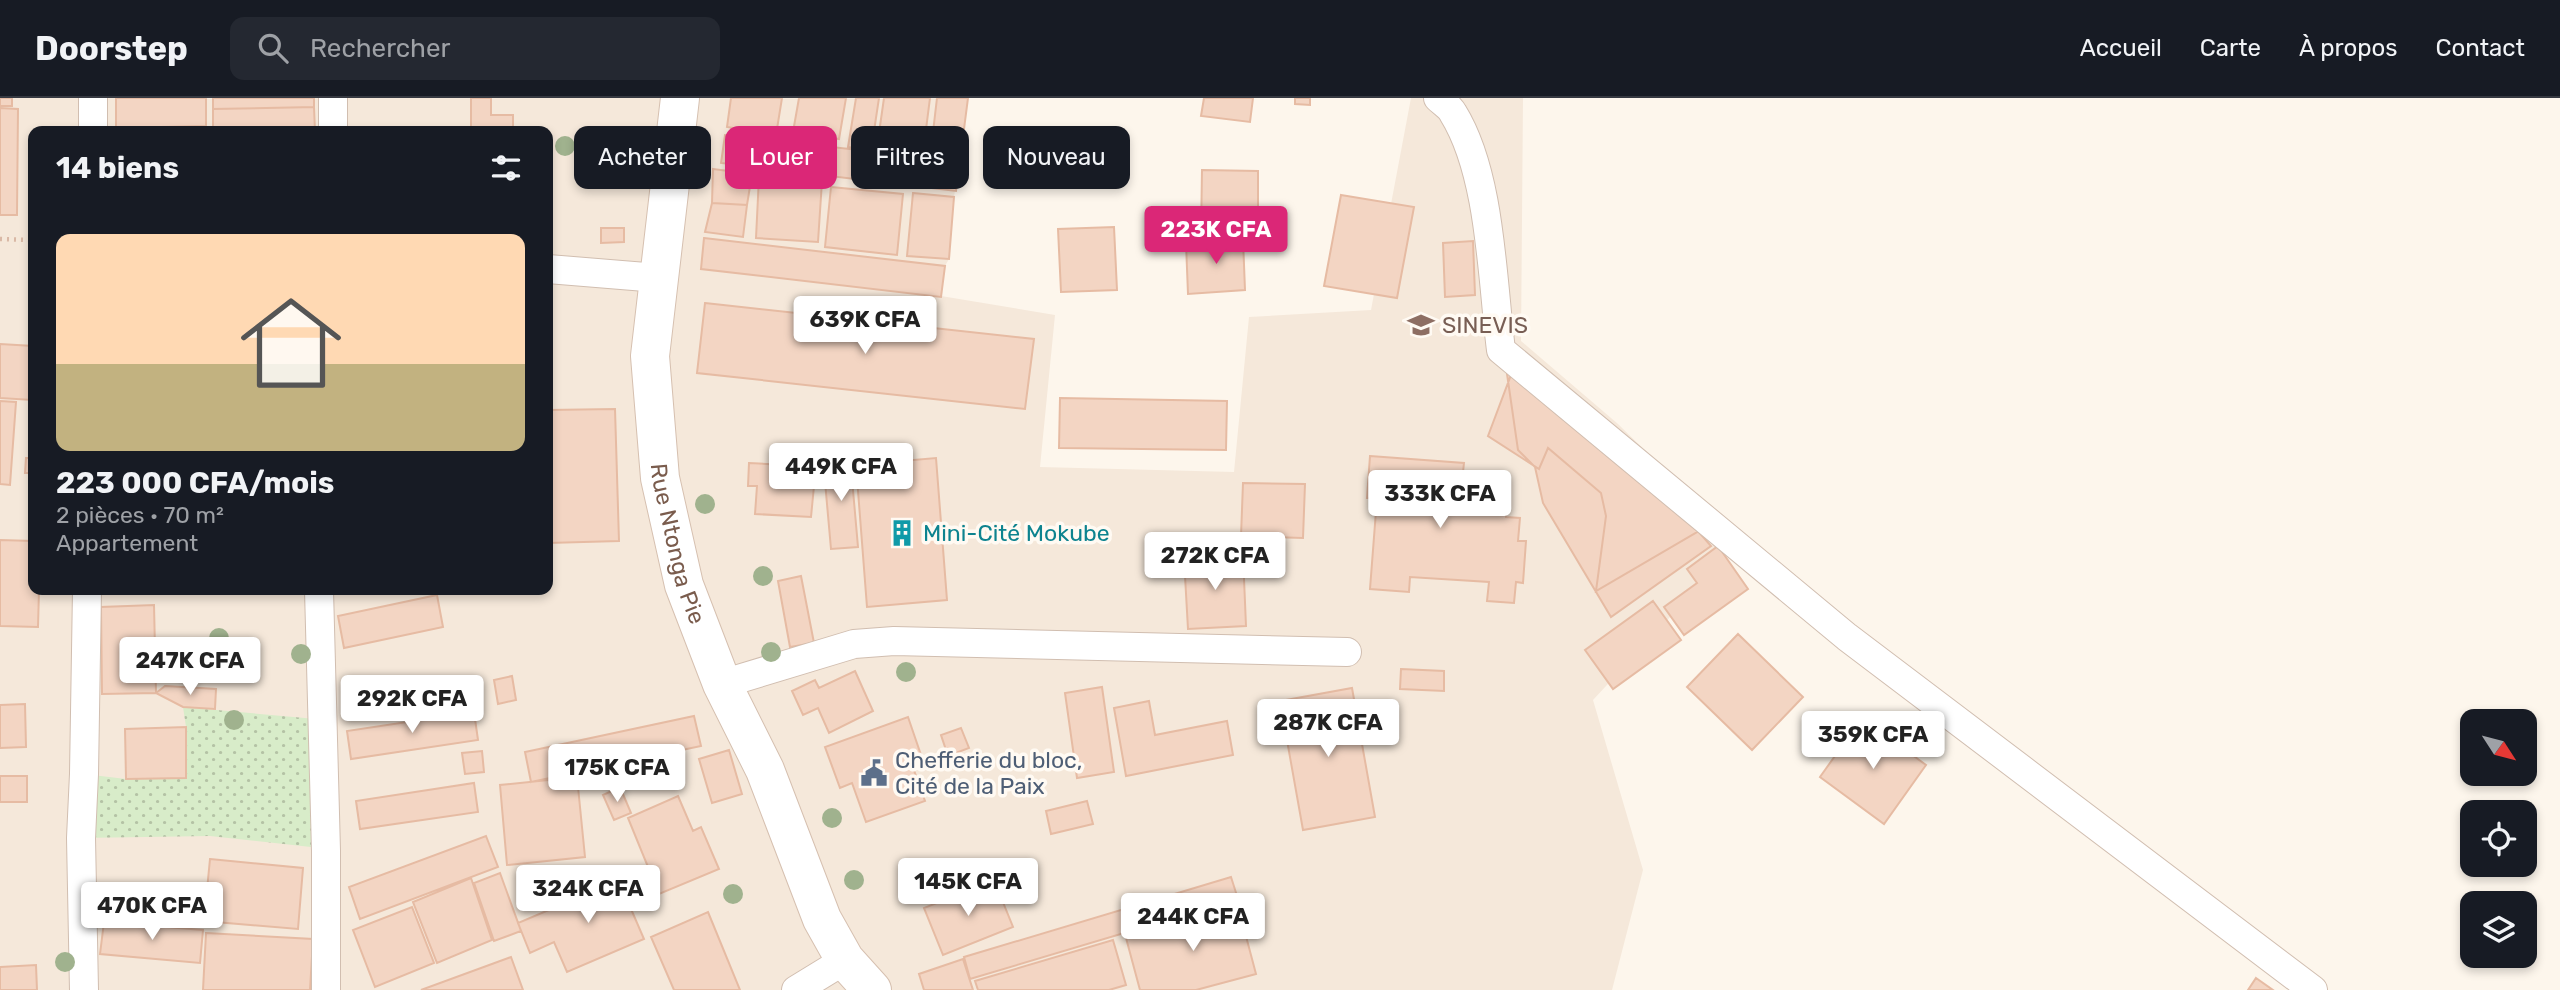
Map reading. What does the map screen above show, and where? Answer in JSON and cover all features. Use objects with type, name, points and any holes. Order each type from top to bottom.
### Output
[{"type":"street","points":[[93,98],[93,126]]},
{"type":"street","points":[[333,98],[333,126]]},
{"type":"street","name":"Rue Ntonga Pie","points":[[680,98],[650,356],[660,478],[684,586],[722,684],[765,771],[822,919],[845,960],[872,990]]},
{"type":"street","points":[[1438,98],[1452,111],[1471,152],[1486,214],[1500,350],[1847,637],[2313,990]]},
{"type":"street","points":[[553,269],[658,278]]},
{"type":"street","points":[[84,990],[80,838],[84,775],[87,595]]},
{"type":"street","points":[[319,595],[326,851],[326,990]]},
{"type":"street","points":[[722,684],[854,644],[894,640],[1347,652]]},
{"type":"street","points":[[796,990],[845,960]]},
{"type":"path","points":[[0,239],[28,240]]},
{"type":"shaded area","points":[[0,98],[968,98],[964,126],[851,126],[851,189],[955,189],[949,259],[945,266],[941,296],[1055,315],[1040,467],[1234,472],[1249,317],[1371,310],[1411,98],[1523,98],[1521,341],[1618,424],[1665,470],[1717,510],[1724,559],[1593,700],[1643,870],[1612,990],[0,990]]},
{"type":"green space","points":[[183,707],[316,719],[311,847],[210,836],[81,838],[84,774],[126,779],[186,778],[186,727]]},
{"type":"building","points":[[0,98],[12,98],[12,106],[0,106]]},
{"type":"building","points":[[116,98],[206,98],[206,126],[116,126]]},
{"type":"building","points":[[213,98],[314,98],[314,107],[213,109]]},
{"type":"building","points":[[471,98],[491,98],[491,115],[513,115],[513,126],[471,126]]},
{"type":"building","points":[[731,98],[782,98],[777,126],[727,126]]},
{"type":"building","points":[[799,98],[846,98],[839,139],[837,126],[794,126]]},
{"type":"building","points":[[856,98],[879,98],[875,126],[851,126]]},
{"type":"building","points":[[884,98],[930,98],[926,126],[880,126]]},
{"type":"building","points":[[937,98],[968,98],[964,126],[934,126]]},
{"type":"building","points":[[1204,98],[1253,98],[1250,122],[1201,116]]},
{"type":"building","points":[[1295,98],[1310,98],[1310,105],[1295,104]]},
{"type":"building","points":[[314,107],[315,126],[213,126],[213,109]]},
{"type":"building","points":[[0,108],[18,109],[17,215],[0,215]]},
{"type":"building","points":[[725,135],[725,163],[721,163]]},
{"type":"building","points":[[837,148],[851,149],[851,178],[837,177]]},
{"type":"building","points":[[713,169],[725,171],[725,189],[750,189],[747,205],[712,203]]},
{"type":"building","points":[[1202,170],[1258,171],[1258,235],[1201,235]]},
{"type":"building","points":[[758,189],[821,189],[818,242],[756,238]]},
{"type":"building","points":[[831,189],[903,194],[897,255],[825,247]]},
{"type":"building","points":[[913,193],[954,197],[949,259],[907,256]]},
{"type":"building","points":[[1341,195],[1414,207],[1397,298],[1324,286]]},
{"type":"building","points":[[712,203],[747,205],[743,237],[705,232]]},
{"type":"building","points":[[1114,227],[1117,290],[1061,292],[1058,229]]},
{"type":"building","points":[[601,228],[624,228],[624,242],[601,243]]},
{"type":"building","points":[[704,238],[945,266],[941,297],[701,269]]},
{"type":"building","points":[[1243,239],[1245,290],[1188,294],[1186,243]]},
{"type":"building","points":[[1473,241],[1475,295],[1445,297],[1443,243]]},
{"type":"building","points":[[705,303],[1034,339],[1025,409],[697,373]]},
{"type":"building","points":[[0,344],[28,346],[28,400],[0,398]]},
{"type":"building","points":[[1505,360],[1691,523],[1711,546],[1611,617],[1543,503],[1535,467],[1518,450]]},
{"type":"building","points":[[1514,367],[1709,525],[1596,591],[1606,516],[1601,493],[1548,448],[1539,469],[1488,436]]},
{"type":"building","points":[[1060,398],[1227,401],[1226,450],[1059,448]]},
{"type":"building","points":[[0,401],[16,402],[10,485],[0,484]]},
{"type":"building","points":[[615,409],[619,541],[553,543],[553,410]]},
{"type":"building","points":[[850,456],[858,547],[831,549],[823,459]]},
{"type":"building","points":[[1370,456],[1464,463],[1461,490],[1446,490],[1444,513],[1468,514],[1470,495],[1507,498],[1506,517],[1520,518],[1518,541],[1526,541],[1523,583],[1516,582],[1514,603],[1487,601],[1489,582],[1410,577],[1409,592],[1370,589],[1377,498],[1367,498]]},
{"type":"building","points":[[26,458],[28,458],[28,473],[25,473]]},
{"type":"building","name":"Mini-Cité Mokube","points":[[936,458],[947,600],[867,607],[856,465]]},
{"type":"building","points":[[749,463],[803,466],[803,485],[814,486],[811,517],[755,514],[757,486],[748,486]]},
{"type":"building","points":[[1243,483],[1305,484],[1303,538],[1241,536]]},
{"type":"building","points":[[0,540],[28,541],[28,595],[39,595],[38,627],[0,626]]},
{"type":"building","points":[[1718,546],[1748,589],[1684,635],[1664,607],[1697,583],[1687,569]]},
{"type":"building","points":[[1243,555],[1246,626],[1188,629],[1184,558]]},
{"type":"building","points":[[801,576],[814,643],[790,647],[778,581]]},
{"type":"building","points":[[437,595],[443,627],[344,648],[338,616]]},
{"type":"building","points":[[1653,601],[1681,640],[1613,689],[1585,650]]},
{"type":"building","points":[[154,605],[156,693],[102,694],[101,607]]},
{"type":"building","points":[[1738,634],[1803,697],[1752,750],[1687,687]]},
{"type":"building","points":[[1401,669],[1444,671],[1444,691],[1400,689]]},
{"type":"building","points":[[855,671],[873,711],[829,733],[818,708],[803,715],[792,691],[815,680],[819,688]]},
{"type":"building","points":[[512,676],[516,700],[498,704],[494,680]]},
{"type":"building","points":[[165,686],[216,689],[215,709],[183,707],[156,693]]},
{"type":"building","points":[[1102,687],[1114,772],[1077,778],[1065,693]]},
{"type":"building","points":[[1352,688],[1375,817],[1303,830],[1280,701]]},
{"type":"building","points":[[1149,701],[1155,735],[1227,721],[1233,755],[1126,776],[1114,708]]},
{"type":"building","points":[[25,704],[26,747],[0,748],[0,705]]},
{"type":"building","points":[[474,712],[478,740],[351,759],[347,731]]},
{"type":"building","points":[[694,716],[701,746],[531,782],[525,752]]},
{"type":"building","name":"Chefferie du bloc, Cité de la Paix","points":[[908,717],[922,758],[911,762],[925,801],[866,822],[852,783],[840,788],[825,747]]},
{"type":"building","points":[[1862,718],[1926,765],[1884,824],[1820,777]]},
{"type":"building","points":[[186,727],[186,778],[126,779],[125,729]]},
{"type":"building","points":[[961,728],[969,748],[948,756],[941,735]]},
{"type":"building","points":[[729,750],[742,794],[712,803],[699,759]]},
{"type":"building","points":[[482,751],[484,772],[465,774],[462,753]]},
{"type":"building","points":[[0,776],[27,776],[27,802],[0,802]]},
{"type":"building","points":[[577,777],[585,857],[507,865],[500,785]]},
{"type":"building","points":[[474,783],[478,812],[360,829],[356,801]]},
{"type":"building","points":[[620,787],[631,813],[614,820],[603,795]]},
{"type":"building","points":[[678,796],[693,831],[701,827],[719,869],[659,894],[628,818]]},
{"type":"building","points":[[1087,801],[1093,824],[1051,834],[1046,811]]},
{"type":"building","points":[[486,836],[498,867],[360,919],[349,887]]},
{"type":"building","points":[[210,859],[303,868],[298,929],[204,921]]},
{"type":"building","points":[[500,873],[521,931],[494,941],[474,883]]},
{"type":"building","points":[[629,876],[642,905],[631,909],[644,939],[567,972],[554,942],[530,953],[518,923]]},
{"type":"building","points":[[1231,877],[1238,899],[970,979],[964,957]]},
{"type":"building","points":[[471,878],[492,940],[437,963],[413,902]]},
{"type":"building","points":[[994,880],[1013,927],[943,955],[924,908]]},
{"type":"building","points":[[1238,906],[1256,974],[1196,990],[1140,990],[1126,938]]},
{"type":"building","points":[[412,907],[434,963],[375,987],[353,930]]},
{"type":"building","points":[[708,912],[740,990],[674,990],[651,937]]},
{"type":"building","points":[[104,922],[203,930],[200,963],[100,954]]},
{"type":"building","points":[[206,933],[313,939],[310,990],[203,990]]},
{"type":"building","points":[[1113,940],[1126,985],[1109,990],[978,990],[975,981]]},
{"type":"building","points":[[511,957],[523,990],[421,990]]},
{"type":"building","points":[[963,959],[973,990],[924,990],[919,974]]},
{"type":"building","points":[[36,965],[37,990],[0,990],[0,967]]},
{"type":"building","points":[[2256,978],[2273,990],[2248,990]]},
{"type":"place","name":"SINEVIS","points":[[1421,325]]},
{"type":"place","name":"Mini-Cité Mokube","points":[[902,533]]},
{"type":"place","name":"Chefferie du bloc, Cité de la Paix","points":[[874,773]]}]
